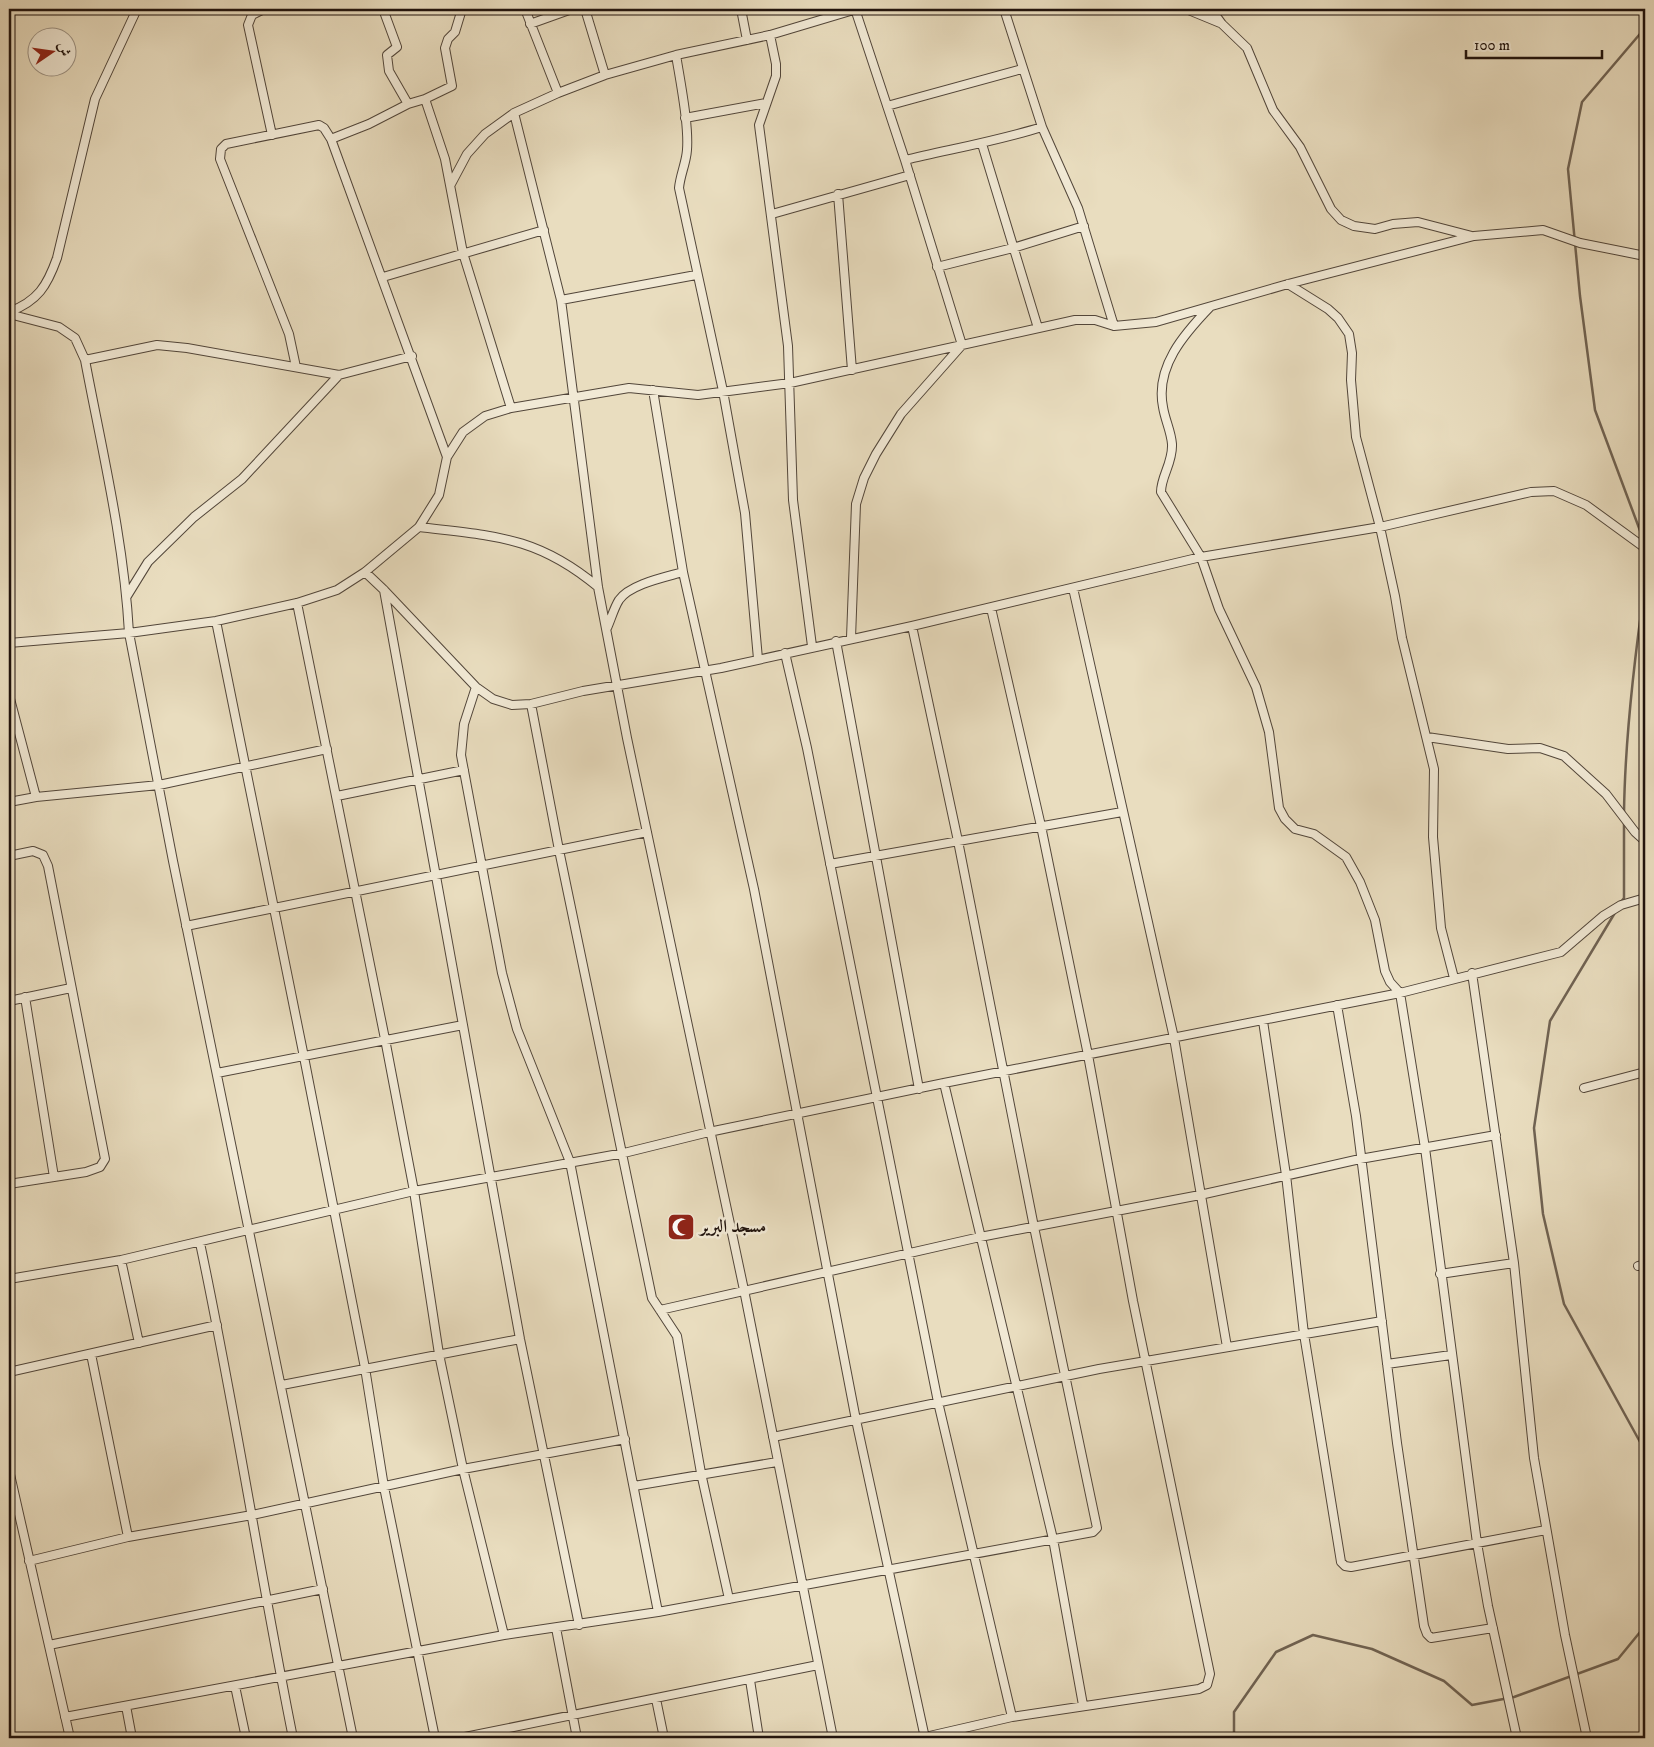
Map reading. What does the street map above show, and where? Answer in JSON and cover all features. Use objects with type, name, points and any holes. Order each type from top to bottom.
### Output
[{"type":"street","points":[[9,313],[36,296],[49,281],[60,248],[95,99],[137,9]]},
{"type":"street","points":[[264,9],[255,12],[248,25],[272,135]]},
{"type":"street","points":[[383,9],[397,47],[386,57],[390,71],[408,104]]},
{"type":"street","points":[[331,139],[369,124],[408,104],[425,99],[452,86],[445,48],[448,39],[455,32],[462,9]]},
{"type":"street","points":[[525,9],[558,94]]},
{"type":"street","points":[[530,24],[572,9]]},
{"type":"street","points":[[585,9],[605,75]]},
{"type":"street","points":[[741,9],[747,40]]},
{"type":"street","points":[[451,184],[467,154],[485,134],[514,113],[605,75],[676,55],[770,35],[856,9],[910,175],[962,346]]},
{"type":"street","points":[[1004,9],[1042,127],[1084,226],[1114,326]]},
{"type":"street","points":[[1186,9],[1222,24]]},
{"type":"street","points":[[1211,9],[1222,24],[1247,48],[1273,110],[1300,147],[1331,209],[1341,220],[1354,226],[1375,229],[1393,224],[1418,222],[1474,236]]},
{"type":"street","points":[[770,35],[776,64],[776,76],[758,125],[772,214],[790,383],[793,500],[812,646]]},
{"type":"street","points":[[676,55],[685,118],[687,156],[680,177],[679,188],[696,275],[723,391],[745,513],[758,659]]},
{"type":"street","points":[[887,106],[1022,69]]},
{"type":"street","points":[[425,99],[451,184],[463,253],[511,408]]},
{"type":"street","points":[[685,118],[766,103]]},
{"type":"street","points":[[514,113],[561,300],[575,396],[576,426],[598,587],[646,832],[744,1290],[801,1585],[834,1738]]},
{"type":"street","points":[[296,367],[289,334],[220,159],[221,150],[226,144],[320,125],[331,139],[412,356],[447,457]]},
{"type":"street","points":[[905,160],[982,144],[1042,127]]},
{"type":"street","points":[[982,144],[1038,328]]},
{"type":"street","points":[[772,214],[910,175]]},
{"type":"street","points":[[838,194],[852,370]]},
{"type":"street","points":[[937,267],[1013,248],[1084,226]]},
{"type":"street","points":[[383,278],[544,230]]},
{"type":"street","points":[[9,643],[129,633],[216,621],[297,603],[336,590],[364,572],[419,527],[439,495],[447,457],[463,432],[485,416],[511,408],[629,388],[698,395],[790,383],[1075,320],[1094,320],[1114,326],[1156,322],[1288,284],[1474,236],[1543,230],[1580,243],[1645,256]]},
{"type":"street","points":[[561,300],[696,275]]},
{"type":"street","points":[[1288,284],[1328,309],[1338,318],[1349,334],[1352,353],[1351,380],[1356,436],[1380,527],[1402,638],[1434,769],[1433,837],[1441,928],[1454,978]]},
{"type":"street","points":[[1210,307],[1172,354],[1162,383],[1162,406],[1170,430],[1172,460],[1161,486],[1161,492],[1201,558],[1219,609],[1256,687],[1269,732],[1279,808],[1285,819],[1295,828],[1314,834],[1346,856],[1360,882],[1375,920],[1385,971],[1390,982],[1400,993],[1424,1148],[1477,1543],[1517,1738]]},
{"type":"street","points":[[9,313],[59,327],[74,338],[85,360],[116,521],[127,596],[129,633],[186,926],[250,1229],[353,1738]]},
{"type":"street","points":[[85,360],[157,345],[187,348],[339,375],[412,356]]},
{"type":"street","points":[[851,638],[856,504],[864,478],[876,454],[901,414],[962,346]]},
{"type":"street","points":[[127,596],[148,562],[194,517],[242,479],[339,375]]},
{"type":"street","points":[[653,390],[683,572],[754,889],[856,1420],[887,1570],[925,1738],[1012,1717],[1199,1689],[1206,1685],[1210,1674],[1146,1361],[1088,1055],[1041,826],[991,608]]},
{"type":"street","points":[[364,572],[384,590],[476,687],[493,699],[512,705],[532,704],[706,670],[912,626],[1201,558],[1380,527],[1531,492],[1554,491],[1586,505],[1645,548]]},
{"type":"street","points":[[419,527],[509,539],[530,545],[574,567],[598,587]]},
{"type":"street","points":[[607,628],[620,598],[628,592],[648,582],[683,572]]},
{"type":"street","points":[[1073,588],[1174,1038],[1200,1195],[1228,1346]]},
{"type":"street","points":[[384,590],[520,1339],[579,1625]]},
{"type":"street","points":[[297,603],[356,891],[414,1191],[439,1354],[463,1469],[504,1635]]},
{"type":"street","points":[[216,621],[304,1057],[364,1368],[384,1487],[435,1738]]},
{"type":"street","points":[[65,1716],[281,1678],[504,1635],[658,1612],[1093,1532],[1097,1528],[1098,1524],[1064,1376],[958,841],[912,626]]},
{"type":"street","points":[[836,641],[877,856],[918,1089]]},
{"type":"street","points":[[785,653],[830,864],[938,1402],[1012,1717]]},
{"type":"street","points":[[476,687],[464,724],[461,755],[502,973],[517,1029],[570,1162],[658,1612]]},
{"type":"street","points":[[9,695],[36,797]]},
{"type":"street","points":[[532,704],[559,850],[624,1153],[652,1298],[677,1336],[701,1473],[729,1599]]},
{"type":"street","points":[[1427,737],[1508,749],[1540,748],[1564,756],[1606,794],[1635,832],[1645,841]]},
{"type":"street","points":[[9,802],[36,797],[159,785],[327,749]]},
{"type":"street","points":[[337,796],[464,770]]},
{"type":"street","points":[[830,864],[1122,812]]},
{"type":"street","points":[[186,926],[646,832]]},
{"type":"street","points":[[9,856],[33,851],[43,856],[48,866],[105,1160],[100,1167],[86,1172],[9,1184]]},
{"type":"street","points":[[9,1279],[121,1260],[200,1243],[250,1229],[414,1191],[624,1153],[709,1132],[944,1083],[1400,993],[1472,973],[1561,952],[1603,916],[1621,905],[1645,898]]},
{"type":"street","points":[[1472,973],[1514,1263],[1534,1458],[1565,1635],[1587,1738]]},
{"type":"street","points":[[9,1000],[71,988]]},
{"type":"street","points":[[25,997],[54,1177]]},
{"type":"street","points":[[1337,1005],[1352,1085],[1397,1443],[1427,1634],[1431,1638],[1493,1628]]},
{"type":"street","points":[[1263,1021],[1286,1175],[1304,1334],[1341,1562],[1345,1566],[1351,1567],[1546,1530]]},
{"type":"street","points":[[217,1073],[464,1025]]},
{"type":"street","points":[[1584,1088],[1645,1072]]},
{"type":"street","points":[[944,1083],[1053,1539],[1083,1705]]},
{"type":"street","points":[[660,1310],[980,1237],[1200,1195],[1360,1159],[1496,1136]]},
{"type":"street","points":[[200,1243],[218,1325],[266,1600],[294,1738]]},
{"type":"street","points":[[121,1260],[139,1343]]},
{"type":"street","points":[[1440,1274],[1514,1263]]},
{"type":"street","points":[[773,1437],[1064,1376],[1228,1346],[1382,1321]]},
{"type":"street","points":[[9,1372],[218,1325]]},
{"type":"street","points":[[282,1385],[520,1339]]},
{"type":"street","points":[[91,1354],[128,1537]]},
{"type":"street","points":[[1387,1364],[1451,1355]]},
{"type":"street","points":[[30,1561],[128,1537],[252,1515],[463,1469],[543,1456],[625,1439]]},
{"type":"street","points":[[634,1486],[701,1473],[777,1462]]},
{"type":"street","points":[[9,1470],[10,1483],[30,1561],[70,1738]]},
{"type":"street","points":[[49,1645],[323,1589]]},
{"type":"street","points":[[556,1628],[577,1738]]},
{"type":"street","points":[[460,1738],[818,1665]]},
{"type":"street","points":[[750,1680],[759,1738]]},
{"type":"street","points":[[235,1686],[246,1738]]},
{"type":"street","points":[[656,1699],[664,1738]]},
{"type":"street","points":[[126,1706],[132,1738]]},
{"type":"waterway","points":[[1645,28],[1582,102],[1568,169],[1580,296],[1595,410],[1645,544]]},
{"type":"waterway","points":[[1624,813],[1631,699],[1645,585]]},
{"type":"waterway","points":[[1621,902],[1624,898],[1624,821]]},
{"type":"waterway","points":[[1616,911],[1550,1021],[1534,1128],[1543,1214],[1564,1304],[1645,1451]]},
{"type":"waterway","points":[[1234,1738],[1234,1712],[1276,1652],[1313,1635],[1372,1649],[1444,1681],[1472,1705],[1514,1697],[1618,1659],[1645,1626]]},
{"type":"place","name":"مسجد البرير","points":[[681,1227]]}]
